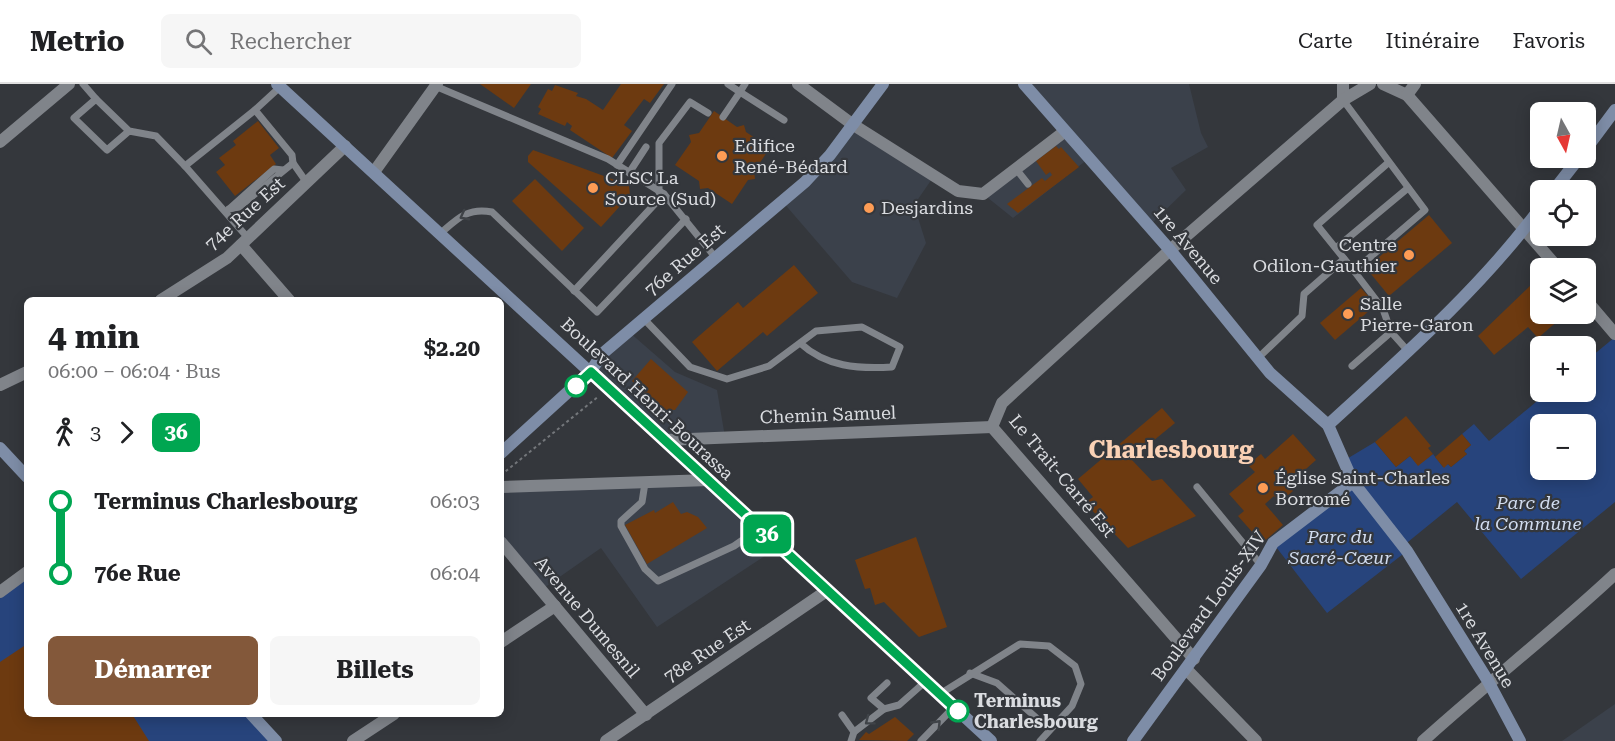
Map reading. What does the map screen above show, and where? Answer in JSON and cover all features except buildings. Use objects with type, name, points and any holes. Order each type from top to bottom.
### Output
[{"type":"main road","name":"76e Rue Est","points":[[504,450],[591,372],[603,354],[804,182],[830,155],[883,84]]},
{"type":"main road","name":"1re Avenue","points":[[1024,84],[1170,250],[1270,373],[1328,425],[1353,482],[1407,552],[1488,681],[1520,741]]},
{"type":"main road","name":"Boulevard Henri-Bourassa","points":[[279,85],[991,741]]},
{"type":"main road","points":[[1596,136],[1615,110]]},
{"type":"main road","points":[[1562,180],[1571,168]]},
{"type":"main road","points":[[1328,425],[1408,351],[1530,222]]},
{"type":"main road","points":[[0,448],[24,474]]},
{"type":"main road","name":"Boulevard Louis-XIV","points":[[1133,741],[1187,670],[1261,565],[1273,543],[1353,482]]},
{"type":"main road","points":[[254,717],[276,741]]},
{"type":"street","points":[[0,142],[69,84]]},
{"type":"street","points":[[798,84],[852,124],[958,191],[983,194],[1064,132]]},
{"type":"street","points":[[1343,84],[1343,100]]},
{"type":"street","name":"Le Trait-Carré Est","points":[[1194,659],[992,427],[1002,403],[1170,250],[1343,100],[1370,84]]},
{"type":"street","points":[[1383,84],[1407,95],[1549,258]]},
{"type":"street","points":[[1407,95],[1415,84]]},
{"type":"street","points":[[374,172],[436,85]]},
{"type":"street","name":"74e Rue Est","points":[[166,297],[227,258],[345,146]]},
{"type":"street","points":[[245,242],[287,297]]},
{"type":"street","points":[[1596,312],[1615,334]]},
{"type":"street","points":[[0,385],[24,373]]},
{"type":"street","name":"Chemin Samuel","points":[[665,440],[992,427]]},
{"type":"street","points":[[504,487],[709,480]]},
{"type":"street","name":"Avenue Dumesnil","points":[[504,546],[646,715]]},
{"type":"street","points":[[0,592],[24,574]]},
{"type":"street","points":[[1423,741],[1488,681],[1566,620],[1615,574]]},
{"type":"street","name":"78e Rue Est","points":[[606,741],[828,591]]},
{"type":"street","points":[[504,640],[555,606]]},
{"type":"street","points":[[1187,670],[1256,741]]},
{"type":"street","points":[[353,741],[389,717]]},
{"type":"lane","points":[[83,84],[129,131],[156,136],[227,211],[245,242]]},
{"type":"lane","points":[[617,165],[672,84]]},
{"type":"lane","points":[[728,84],[784,120]]},
{"type":"lane","points":[[723,117],[745,84]]},
{"type":"lane","points":[[185,166],[255,110],[279,85]]},
{"type":"lane","points":[[436,85],[617,165],[662,193],[686,219],[715,257]]},
{"type":"lane","points":[[96,99],[74,118],[107,150],[129,131]]},
{"type":"lane","points":[[1343,100],[1425,210],[1354,270]]},
{"type":"lane","points":[[573,291],[662,193],[659,143],[690,102],[708,113]]},
{"type":"lane","points":[[255,110],[292,155],[292,163],[307,183]]},
{"type":"lane","points":[[629,173],[646,147]]},
{"type":"lane","points":[[227,211],[274,169],[283,170],[292,163]]},
{"type":"lane","points":[[1388,163],[1317,225],[1383,309],[1391,332],[1408,351]]},
{"type":"lane","points":[[1016,169],[1028,184]]},
{"type":"lane","points":[[1336,248],[1408,188]]},
{"type":"lane","points":[[441,234],[463,214],[479,210],[492,212],[597,312],[686,219]]},
{"type":"lane","points":[[1258,358],[1302,316],[1304,294],[1344,259]]},
{"type":"lane","points":[[644,319],[690,367],[727,379],[770,366],[800,343],[816,331],[862,327],[900,348],[892,367],[858,369],[815,357],[800,343]]},
{"type":"lane","points":[[1352,366],[1391,332]]},
{"type":"lane","points":[[645,483],[642,502],[621,521],[621,526],[645,569],[658,581],[734,546],[760,528]]},
{"type":"lane","points":[[1197,487],[1261,565]]},
{"type":"lane","points":[[940,694],[970,673],[1020,644],[1049,646],[1075,666],[1081,684],[1072,706],[1040,741]]},
{"type":"lane","points":[[970,673],[997,682],[1049,729]]},
{"type":"lane","points":[[851,741],[854,732],[884,709],[899,705],[926,681]]},
{"type":"lane","points":[[884,709],[871,698],[887,683]]},
{"type":"lane","points":[[914,741],[921,741],[954,707]]},
{"type":"lane","points":[[842,715],[854,732]]},
{"type":"path","points":[[504,473],[609,388]]},
{"type":"shaded area","points":[[1024,84],[1189,84],[1201,133],[1208,147],[1171,168],[1186,190],[1149,226],[1088,159],[1013,218],[983,194],[1064,132]]},
{"type":"shaded area","points":[[852,124],[934,176],[914,205],[926,243],[897,298],[852,282],[782,201]]},
{"type":"shaded area","points":[[629,332],[675,372],[717,390],[725,437],[665,440],[591,371]]},
{"type":"shaded area","points":[[709,480],[780,546],[657,627],[601,548],[541,590],[504,546],[504,487]]},
{"type":"shaded area","points":[[1615,704],[1615,741],[1562,741]]},
{"type":"green space","name":"Parc de la Commune","points":[[1615,337],[1615,502],[1521,579],[1457,502],[1403,546],[1407,551],[1327,613],[1273,543],[1353,482],[1345,460],[1375,442],[1396,467],[1410,456],[1418,465],[1433,454],[1443,467],[1448,464],[1451,467],[1467,454],[1464,451],[1471,445],[1462,434],[1474,424],[1489,441],[1536,402],[1596,402],[1596,353]]},
{"type":"green space","points":[[24,574],[24,717],[254,717],[276,741],[0,741],[0,592]]},
{"type":"bus line","name":"36","points":[[576,386],[591,372],[958,711]]},
{"type":"place","name":"Edifice René-Bédard","points":[[722,156]]},
{"type":"place","name":"CLSC La Source (Sud)","points":[[593,188]]},
{"type":"place","name":"Desjardins","points":[[869,208]]},
{"type":"place","name":"Centre Odilon-Gauthier","points":[[1409,255]]},
{"type":"place","name":"Salle Pierre-Garon","points":[[1348,314]]},
{"type":"place","name":"Église Saint-Charles Borromé","points":[[1263,488]]},
{"type":"place","name":"Terminus Charlesbourg","points":[[958,711]]},
{"type":"district","name":"Charlesbourg","points":[[1171,450]]},
{"type":"park label","name":"Parc du Sacré-Cœur","points":[[1340,547]]}]
